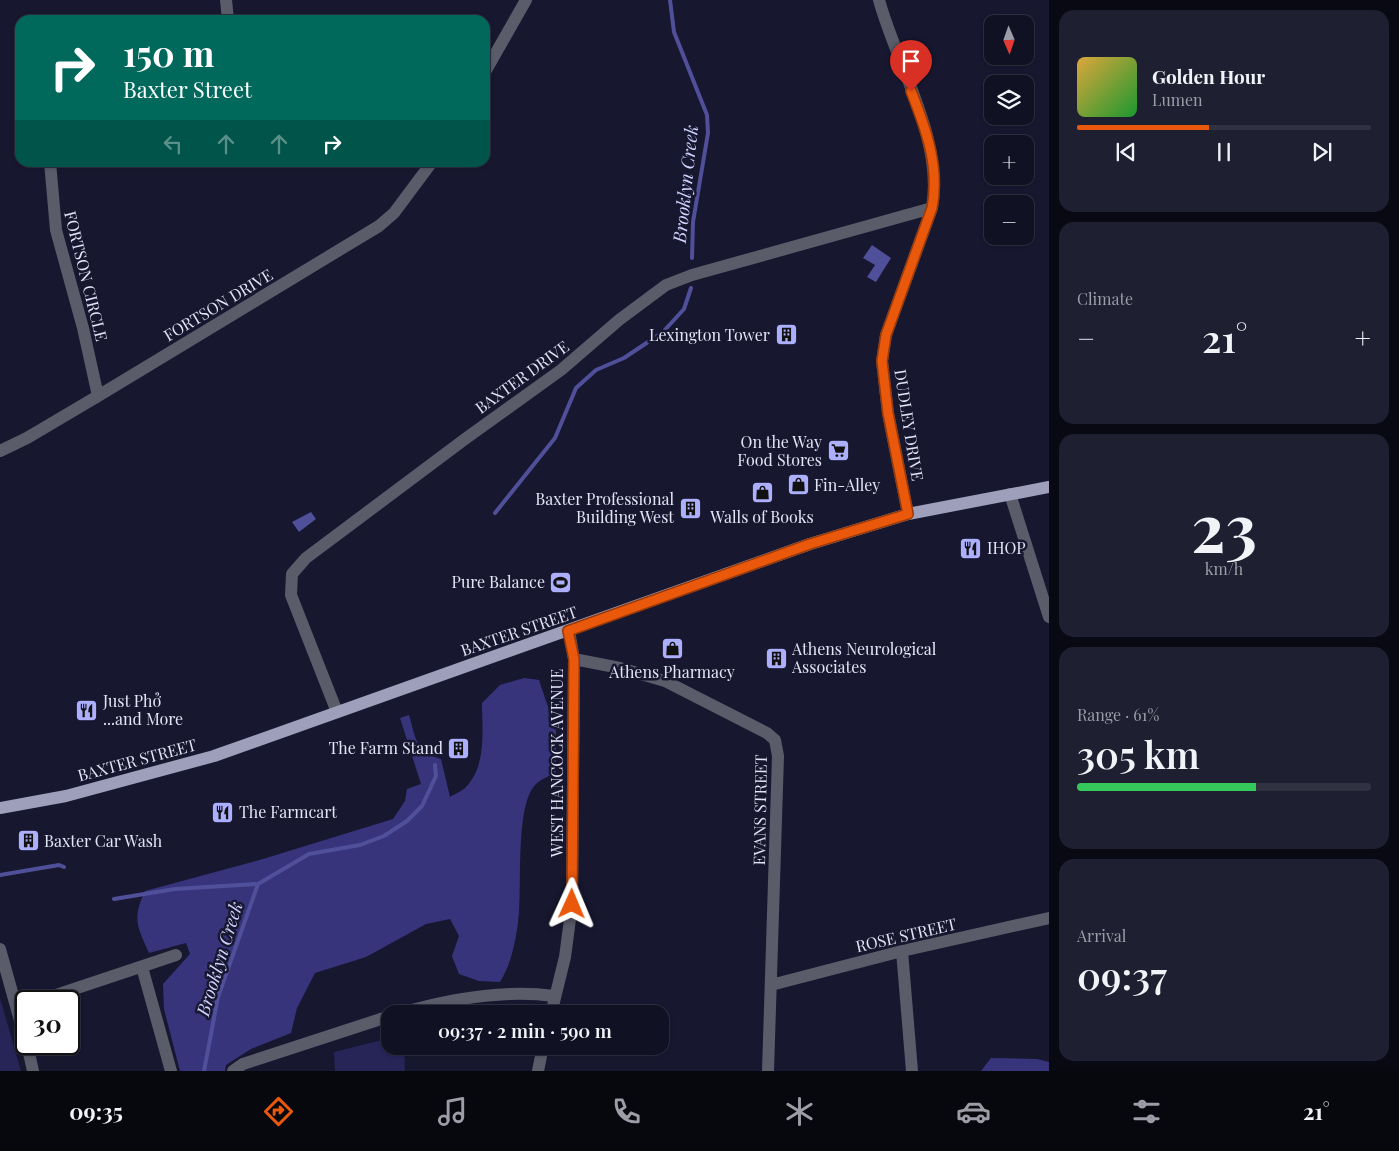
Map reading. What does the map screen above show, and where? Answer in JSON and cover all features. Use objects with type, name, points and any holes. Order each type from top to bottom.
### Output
[{"type":"main road","name":"BAXTER STREET","points":[[0,808],[48,800],[133,780],[214,756],[810,544],[908,514],[1049,487]]},
{"type":"street","points":[[226,0],[228,15]]},
{"type":"street","points":[[490,63],[526,0]]},
{"type":"street","name":"DUDLEY DRIVE","points":[[879,0],[929,141],[936,189],[932,208],[886,335],[882,361],[888,413],[908,514]]},
{"type":"street","name":"FORTSON CIRCLE","points":[[50,167],[56,230],[83,328],[98,396]]},
{"type":"street","name":"FORTSON DRIVE","points":[[0,451],[28,438],[379,226],[394,213],[428,167]]},
{"type":"street","name":"BAXTER DRIVE","points":[[337,712],[292,595],[292,574],[306,558],[561,370],[619,320],[670,283],[932,208]]},
{"type":"street","points":[[1010,494],[1049,617]]},
{"type":"street","name":"WEST HANCOCK AVENUE","points":[[552,1005],[566,949],[572,904],[574,659],[568,631]]},
{"type":"street","name":"EVANS STREET","points":[[574,659],[620,668],[670,683],[767,733],[775,740],[778,756],[768,1071]]},
{"type":"street","name":"ROSE STREET","points":[[771,985],[902,951],[1049,918]]},
{"type":"street","points":[[0,949],[16,990]]},
{"type":"street","points":[[902,951],[912,1071]]},
{"type":"street","points":[[72,990],[176,955]]},
{"type":"street","points":[[142,967],[171,1071]]},
{"type":"street","points":[[436,1005],[469,997],[517,994],[554,996]]},
{"type":"street","points":[[238,1068],[381,1019]]},
{"type":"street","points":[[29,1055],[33,1071]]},
{"type":"street","points":[[538,1071],[541,1055]]},
{"type":"shaded area","points":[[872,245],[891,258],[876,282],[867,277],[875,265],[863,258]]},
{"type":"shaded area","points":[[311,512],[316,519],[299,532],[292,522]]},
{"type":"shaded area","points":[[524,678],[539,680],[556,731],[556,772],[536,784],[529,795],[525,810],[522,829],[518,923],[512,954],[500,982],[479,981],[459,974],[452,956],[459,936],[450,919],[426,924],[366,957],[315,973],[297,1008],[291,1033],[251,1049],[226,1065],[225,1071],[180,1071],[164,1009],[163,984],[190,954],[186,943],[149,953],[141,936],[137,916],[145,891],[263,859],[393,819],[405,801],[407,789],[421,784],[400,718],[409,715],[415,737],[421,748],[432,756],[441,759],[450,797],[466,787],[473,778],[477,768],[482,747],[482,703],[500,685]]},
{"type":"shaded area","points":[[0,998],[21,1071],[0,1071]]},
{"type":"shaded area","points":[[381,1040],[381,1055],[404,1055],[405,1071],[335,1071],[334,1052]]},
{"type":"shaded area","points":[[991,1058],[1037,1059],[1049,1062],[1049,1071],[981,1071]]},
{"type":"waterway","name":"Brooklyn Creek","points":[[670,0],[674,32],[707,115],[708,133],[693,222],[692,258]]},
{"type":"waterway","name":"Brooklyn Creek","points":[[495,513],[555,438],[576,388],[596,370],[624,358],[663,332],[684,309],[691,288]]},
{"type":"waterway","points":[[114,899],[175,889],[258,884],[309,854],[360,845],[384,836],[407,821],[422,806],[436,776],[435,765]]},
{"type":"waterway","points":[[0,875],[59,865],[64,867]]},
{"type":"waterway","name":"Brooklyn Creek","points":[[204,1071],[218,997],[258,884]]},
{"type":"place","name":"Lexington Tower","points":[[786,335]]},
{"type":"place","name":"On the Way Food Stores","points":[[838,451]]},
{"type":"place","name":"Fin-Alley","points":[[798,485]]},
{"type":"place","name":"Walls of Books","points":[[762,493]]},
{"type":"place","name":"Baxter Professional Building West","points":[[690,508]]},
{"type":"place","name":"IHOP","points":[[971,548]]},
{"type":"place","name":"Pure Balance","points":[[561,582]]},
{"type":"place","name":"Athens Pharmacy","points":[[672,648]]},
{"type":"place","name":"Athens Neurological Associates","points":[[776,658]]},
{"type":"place","name":"Just Phở ...and More","points":[[87,710]]},
{"type":"place","name":"The Farm Stand","points":[[459,748]]},
{"type":"place","name":"The Farmcart","points":[[223,812]]},
{"type":"place","name":"Baxter Car Wash","points":[[28,841]]},
{"type":"route","points":[[572,904],[574,659],[568,631],[810,544],[896,516],[908,514],[888,413],[882,361],[886,335],[932,208],[936,189],[929,141],[911,91]]}]
